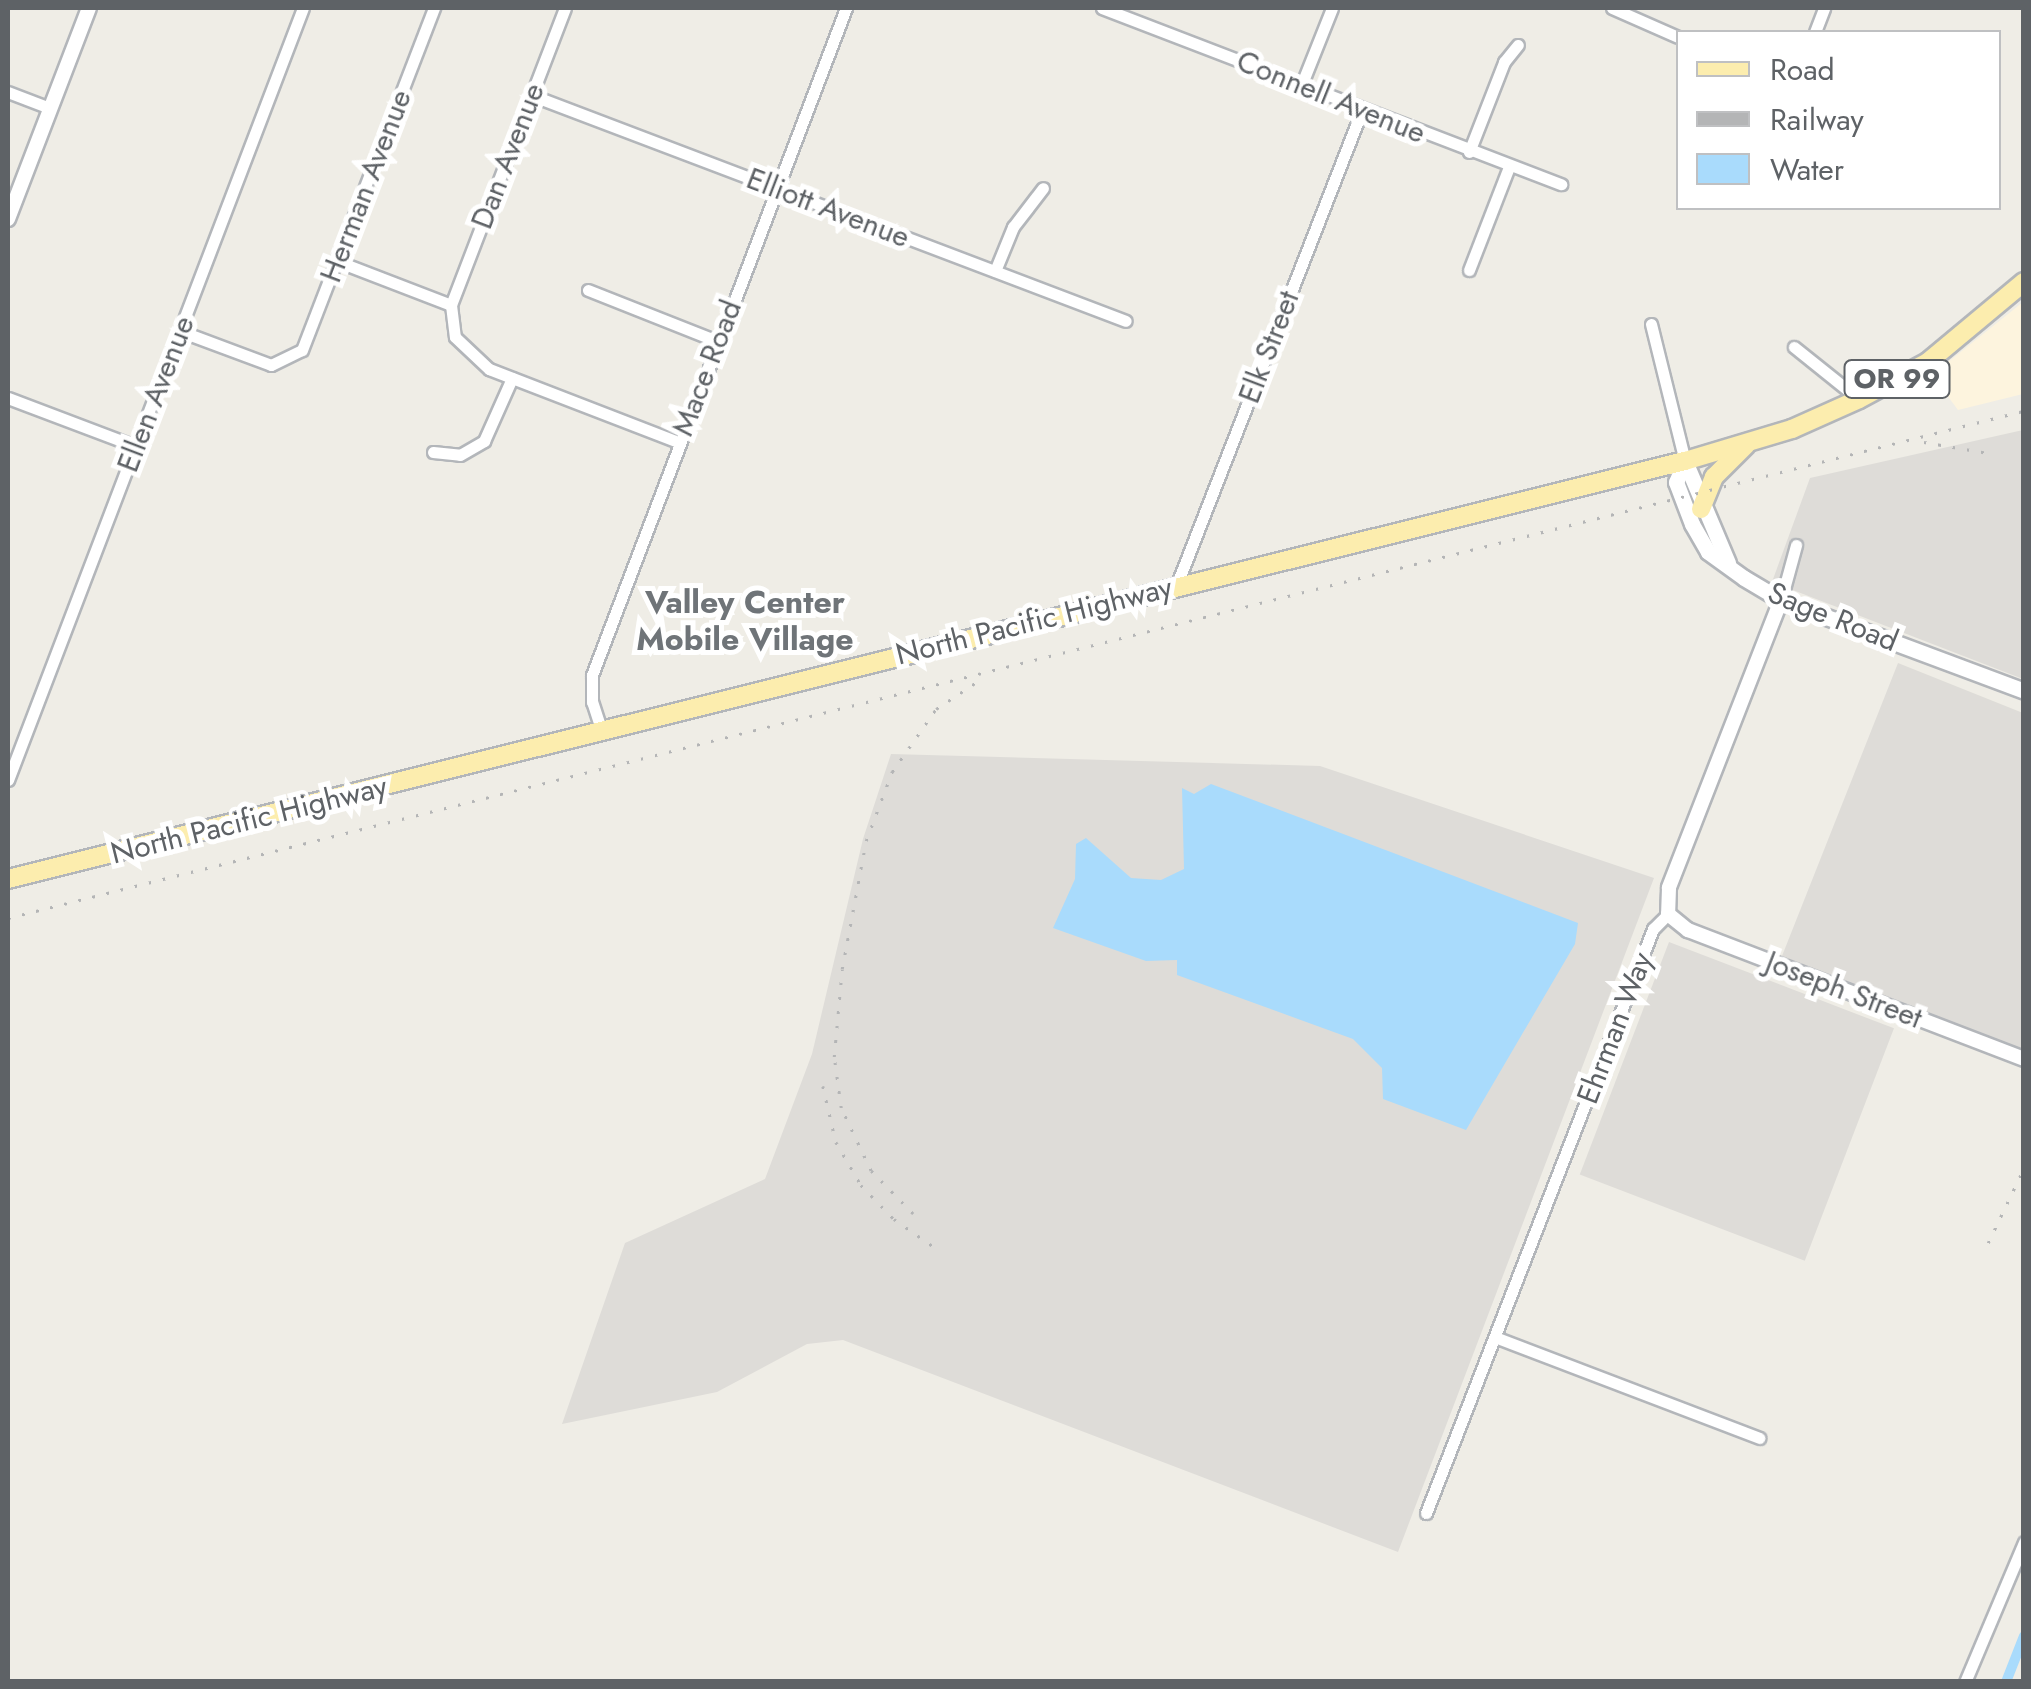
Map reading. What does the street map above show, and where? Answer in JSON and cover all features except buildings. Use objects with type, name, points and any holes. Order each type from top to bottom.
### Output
[{"type":"main road","name":"North Pacific Highway","points":[[8,879],[1177,584],[1685,461],[1751,441],[1859,399],[1935,357],[2024,282]]},
{"type":"main road","points":[[1701,508],[1714,477],[1751,441]]},
{"type":"main road","points":[[1685,461],[1701,508],[1730,567]]},
{"type":"main road","name":"Sage Road","points":[[1685,461],[1676,482],[1680,497],[1708,552],[1730,567],[1781,600],[2024,691]]},
{"type":"street","points":[[8,216],[89,8]]},
{"type":"street","name":"Ellen Avenue","points":[[8,780],[303,8]]},
{"type":"street","name":"Herman Avenue","points":[[180,332],[259,362],[292,360],[302,350],[434,8]]},
{"type":"street","name":"Dan Avenue","points":[[450,305],[565,8]]},
{"type":"street","name":"Mace Road","points":[[602,732],[592,674],[846,8]]},
{"type":"street","name":"Connell Avenue","points":[[1102,8],[1510,168],[1560,184]]},
{"type":"street","points":[[1302,86],[1332,8]]},
{"type":"street","points":[[1612,8],[1676,37]]},
{"type":"street","points":[[1469,152],[1504,62],[1518,45]]},
{"type":"street","points":[[8,92],[50,108]]},
{"type":"street","name":"Elliott Avenue","points":[[531,95],[1126,321]]},
{"type":"street","name":"Elk Street","points":[[1177,584],[1362,110]]},
{"type":"street","points":[[1469,270],[1510,168]]},
{"type":"street","points":[[995,271],[1013,227],[1043,188]]},
{"type":"street","points":[[337,262],[450,305],[461,348],[512,378],[678,442]]},
{"type":"street","points":[[588,290],[718,342]]},
{"type":"street","name":"Sage Road","points":[[1651,324],[1685,461]]},
{"type":"street","points":[[1794,347],[1859,399]]},
{"type":"street","points":[[433,452],[460,455],[484,441],[512,378]]},
{"type":"street","points":[[8,398],[135,446]]},
{"type":"street","name":"Ehrman Way","points":[[1426,1513],[1653,929],[1668,914],[1669,888],[1781,600],[1796,546]]},
{"type":"street","name":"Joseph Street","points":[[1668,914],[1688,930],[2024,1059]]},
{"type":"street","points":[[1495,1337],[1759,1438]]},
{"type":"street","points":[[1966,1682],[2024,1542]]},
{"type":"shaded area","points":[[2023,302],[2023,394],[1958,410],[1932,375]]},
{"type":"shaded area","points":[[2023,430],[2023,679],[1772,582],[1810,478]]},
{"type":"shaded area","points":[[1898,663],[2023,713],[2023,1052],[1782,956]]},
{"type":"shaded area","points":[[891,754],[1320,766],[1654,878],[1398,1552],[843,1340],[807,1344],[717,1392],[562,1424],[625,1243],[765,1179],[812,1054],[863,839]]},
{"type":"shaded area","points":[[1669,942],[1894,1028],[1805,1261],[1580,1174]]},
{"type":"water","points":[[1211,784],[1578,923],[1575,944],[1466,1130],[1383,1099],[1382,1068],[1353,1039],[1177,975],[1177,960],[1146,961],[1053,928],[1075,879],[1076,844],[1086,838],[1131,878],[1161,880],[1184,869],[1182,788],[1194,794]]},
{"type":"waterway","points":[[2006,1682],[2024,1636]]},
{"type":"railway","points":[[8,918],[2024,411]]},
{"type":"railway","points":[[1924,442],[1988,453]]},
{"type":"railway","points":[[913,1214],[871,1171],[841,1108],[834,1057],[842,969],[866,841],[892,772],[936,709],[975,683]]},
{"type":"railway","points":[[823,1086],[836,1142],[861,1185],[894,1219],[934,1247]]},
{"type":"railway","points":[[1988,1243],[2024,1168]]},
{"type":"district","name":"Valley Center Mobile Village","points":[[745,622]]}]
